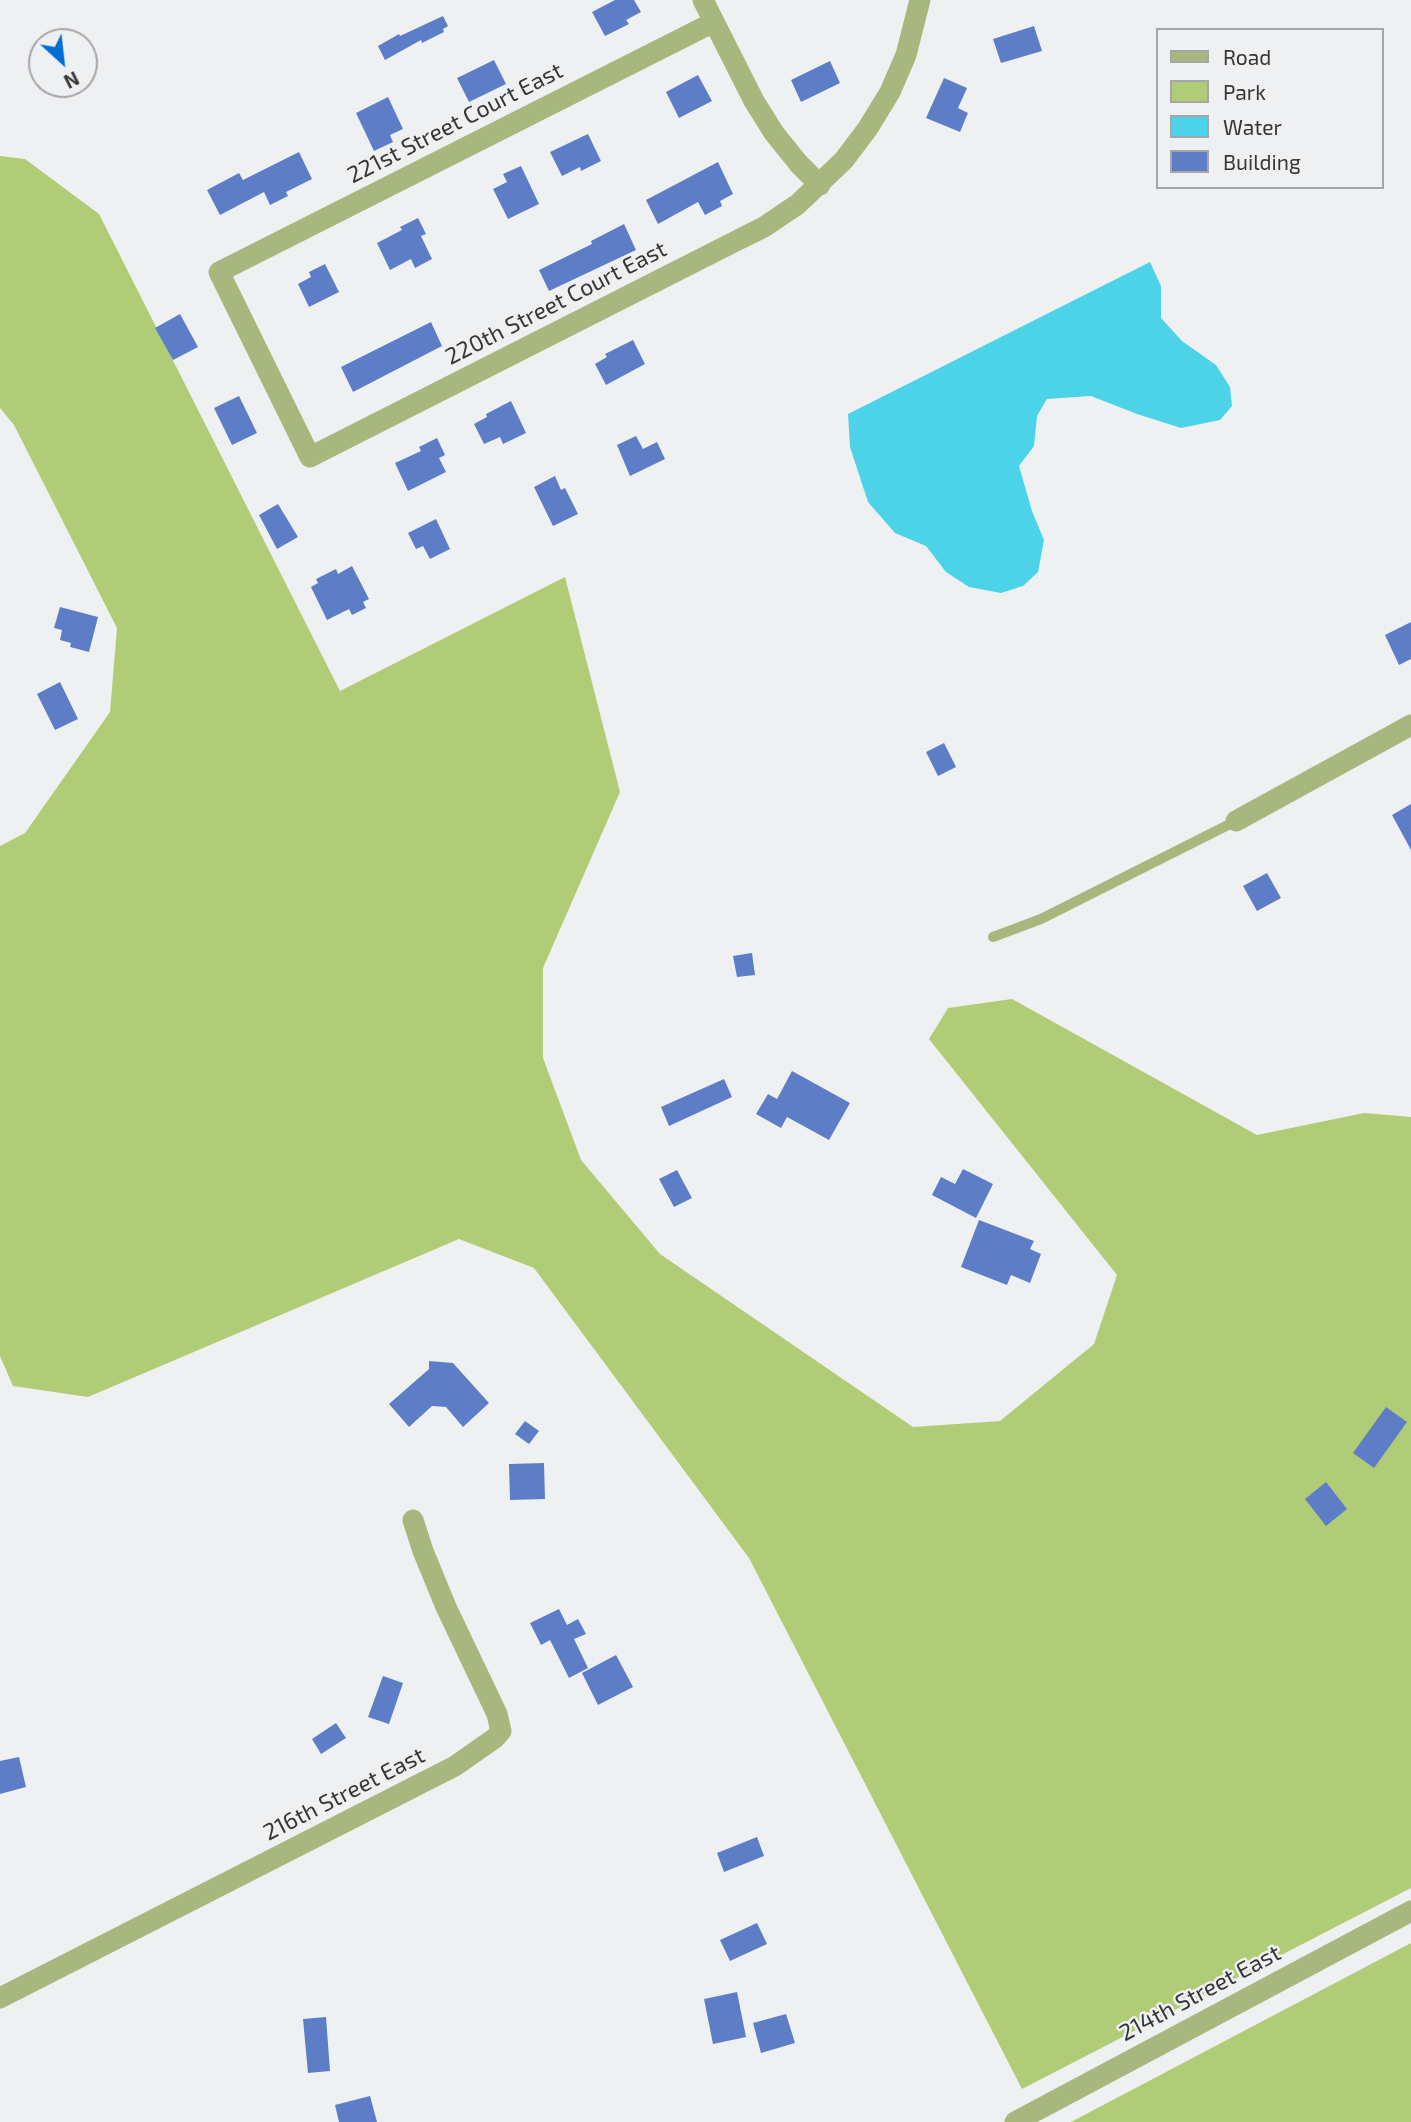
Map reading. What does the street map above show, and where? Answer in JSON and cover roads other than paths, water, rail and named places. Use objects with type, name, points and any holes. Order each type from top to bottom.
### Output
[{"type":"street","points":[[703,0],[754,101],[774,133],[799,164],[820,184]]},
{"type":"street","name":"220th Street Court East","points":[[310,457],[764,227],[798,204],[844,160],[890,92],[906,55],[920,0]]},
{"type":"street","name":"221st Street Court East","points":[[310,457],[219,272],[714,22]]},
{"type":"street","points":[[1236,821],[1411,726]]},
{"type":"street","name":"216th Street East","points":[[0,1998],[454,1766],[495,1738],[501,1731],[497,1714],[446,1607],[413,1520]]},
{"type":"street","name":"214th Street East","points":[[1015,2122],[1411,1911]]},
{"type":"lane","points":[[993,937],[1041,919],[1236,821]]},
{"type":"water","points":[[1150,262],[1161,286],[1161,318],[1182,341],[1216,365],[1230,387],[1232,406],[1220,420],[1181,428],[1091,396],[1047,399],[1037,416],[1034,446],[1019,466],[1044,540],[1038,572],[1023,586],[1001,593],[969,587],[946,572],[926,546],[895,533],[868,502],[850,447],[848,414]]}]
